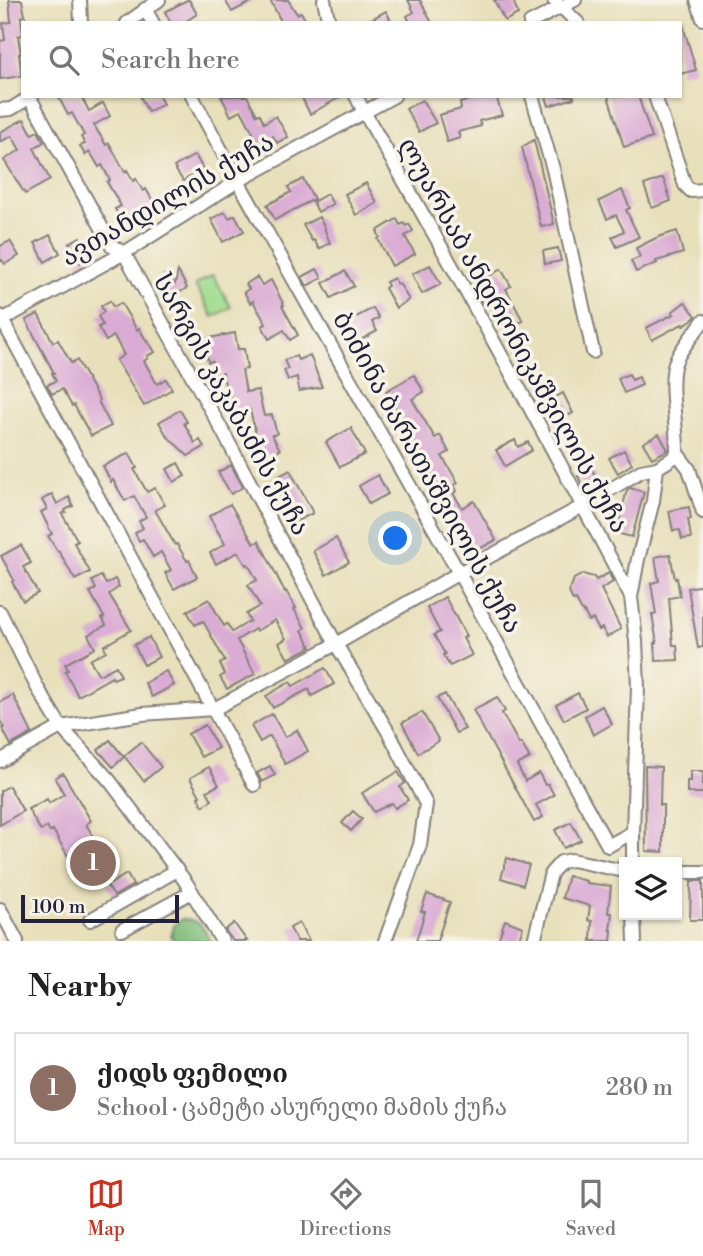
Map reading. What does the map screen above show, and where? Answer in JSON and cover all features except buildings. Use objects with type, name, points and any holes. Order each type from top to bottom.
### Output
[{"type":"street","points":[[80,0],[81,21]]},
{"type":"street","points":[[130,21],[159,0]]},
{"type":"street","points":[[324,0],[329,21]]},
{"type":"street","points":[[533,21],[557,3],[575,0]]},
{"type":"street","points":[[697,0],[703,19]]},
{"type":"street","points":[[557,3],[576,21]]},
{"type":"street","points":[[145,9],[152,21]]},
{"type":"street","points":[[0,110],[11,109],[29,98]]},
{"type":"street","name":"სარგის კაკაბაძის ქუჩა","points":[[32,98],[112,246],[124,253],[426,804],[420,845],[384,941]]},
{"type":"street","name":"ბიძინა ბარათაშვილის ქუჩა","points":[[193,98],[459,573],[608,846]]},
{"type":"street","name":"ლუარსაბ ანდრონიკაშვილის ქუჩა","points":[[357,98],[422,211],[631,597]]},
{"type":"street","name":"ავთანდილის ქუჩა","points":[[1,319],[124,253],[238,181],[390,98]]},
{"type":"street","points":[[533,98],[553,169],[593,352]]},
{"type":"street","points":[[656,98],[685,185],[691,191],[703,190]]},
{"type":"street","points":[[1,319],[254,785]]},
{"type":"street","points":[[703,321],[676,360],[674,371],[677,453],[690,469],[703,512]]},
{"type":"street","points":[[0,761],[61,727],[142,714],[214,709],[336,644],[641,471],[657,468],[677,453]]},
{"type":"street","points":[[633,857],[638,687],[631,597],[653,501],[657,468]]},
{"type":"street","points":[[0,612],[37,687],[61,727],[110,781],[177,870],[222,941]]},
{"type":"street","points":[[604,867],[608,846],[633,832]]},
{"type":"street","points":[[534,941],[551,873],[561,862],[572,860],[619,870]]},
{"type":"street","points":[[90,920],[177,870]]},
{"type":"street","points":[[682,872],[703,872]]},
{"type":"street","points":[[122,930],[192,892]]},
{"type":"street","points":[[0,909],[17,941]]},
{"type":"street","points":[[634,920],[635,941]]},
{"type":"green space","points":[[213,275],[231,307],[213,317],[195,285]]},
{"type":"green space","points":[[182,919],[200,925],[211,941],[174,941],[171,936],[174,925]]},
{"type":"place","name":"ქიდს ფემილი","points":[[93,863]]}]
